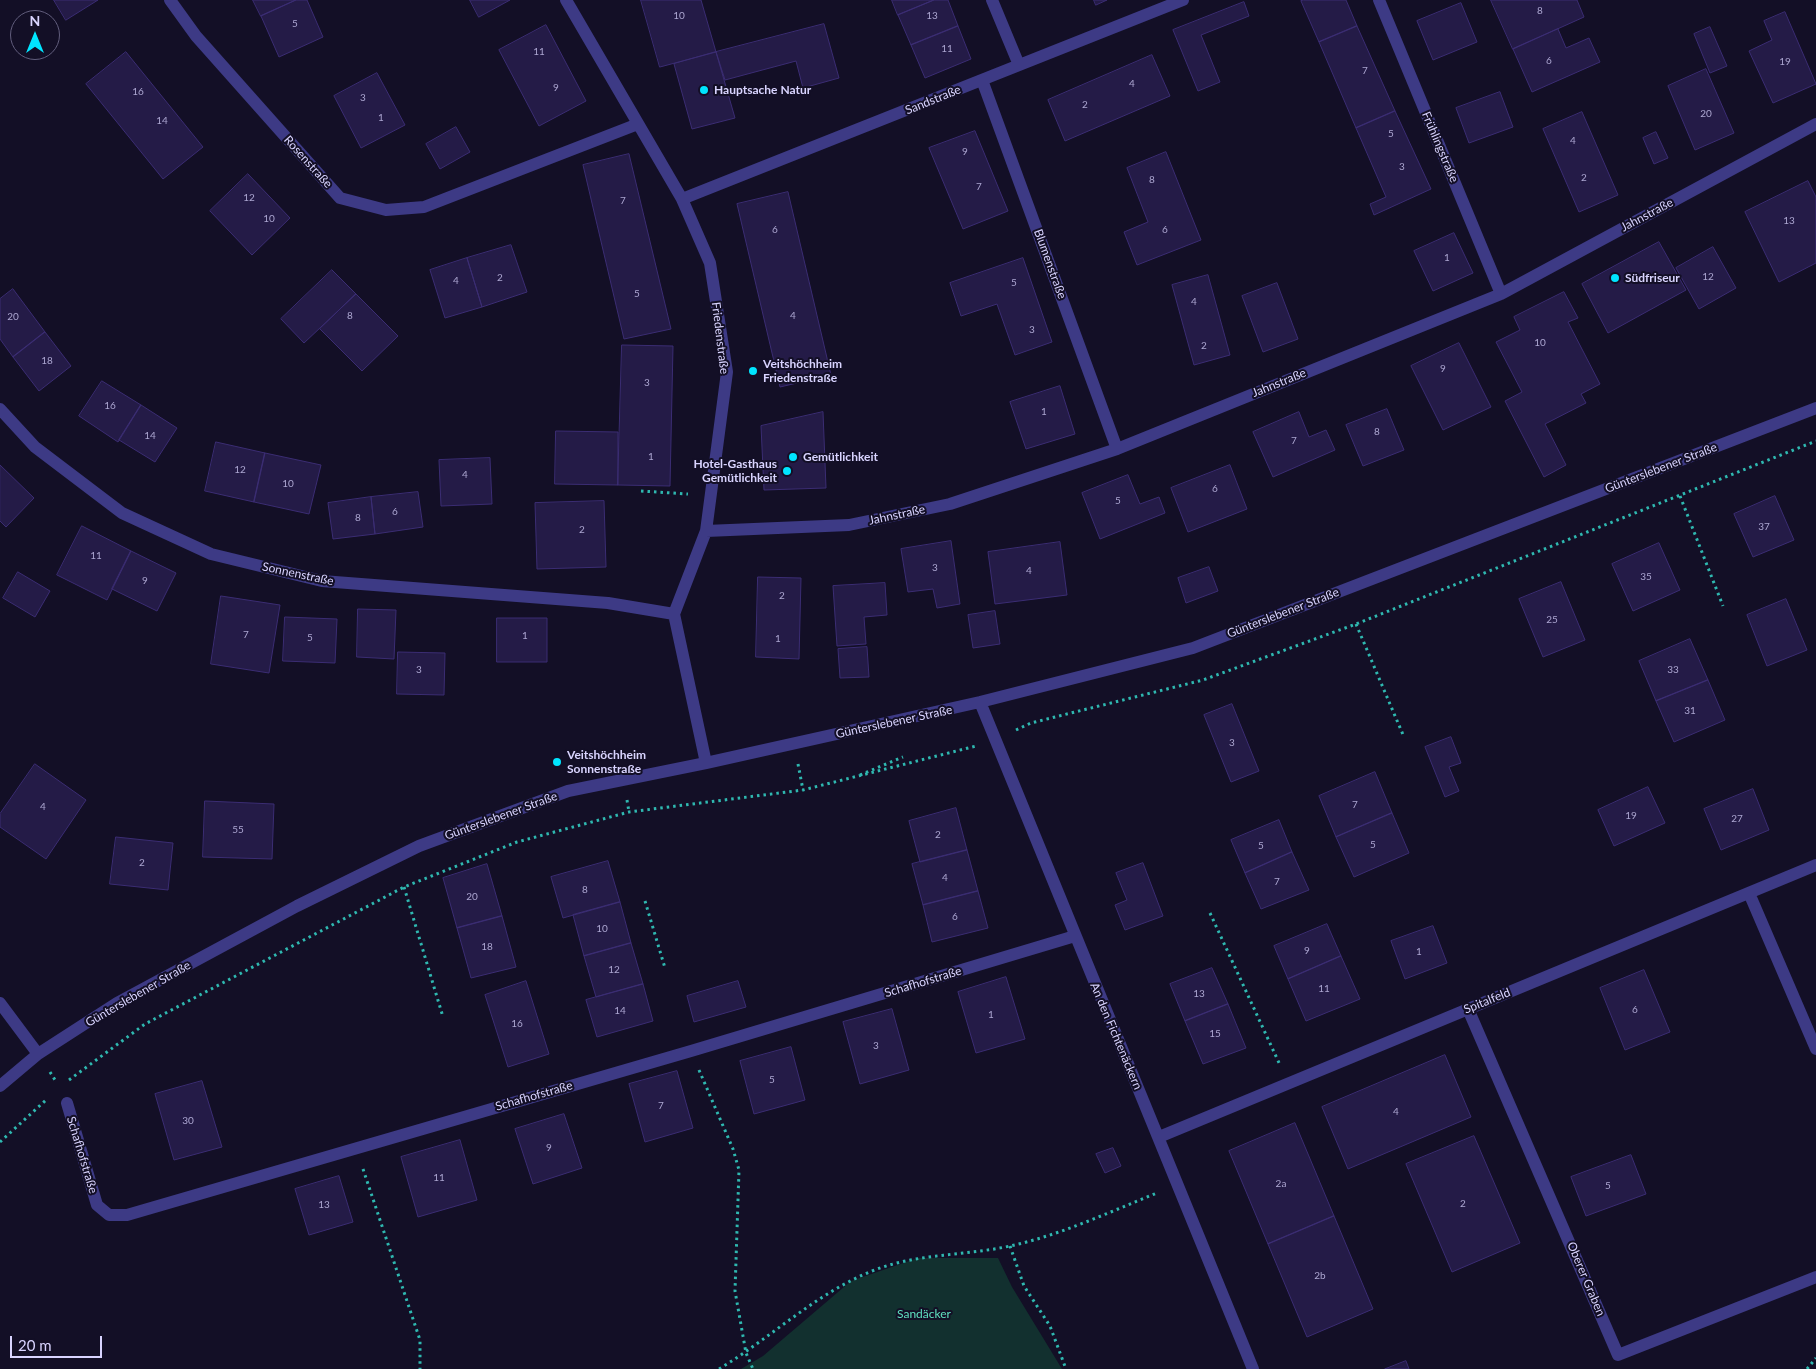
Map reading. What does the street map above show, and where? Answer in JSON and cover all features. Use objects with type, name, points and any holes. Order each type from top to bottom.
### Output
[{"type":"street","name":"Rosenstraße","points":[[170,0],[196,36],[340,198],[386,210],[424,207],[638,124]]},
{"type":"street","name":"Friedenstraße","points":[[566,0],[682,199],[710,263],[726,372],[706,531],[674,614]]},
{"type":"street","points":[[992,0],[1019,65]]},
{"type":"street","name":"Sandstraße","points":[[682,199],[1183,0]]},
{"type":"street","name":"Frühlingstraße","points":[[1379,0],[1501,294]]},
{"type":"street","name":"Blumenstraße","points":[[982,80],[1117,449]]},
{"type":"street","name":"Jahnstraße","points":[[706,531],[849,525],[950,504],[1117,449],[1501,294],[1816,124]]},
{"type":"street","name":"Günterslebener Straße","points":[[0,1086],[38,1054],[117,1003],[297,906],[419,846],[568,791],[706,763],[980,702],[1193,648],[1816,408]]},
{"type":"street","name":"Sonnenstraße","points":[[0,410],[35,447],[122,513],[211,554],[322,581],[608,603],[674,614]]},
{"type":"street","points":[[674,614],[706,763]]},
{"type":"street","name":"An den Fichtenäckern","points":[[980,702],[1253,1369]]},
{"type":"street","name":"Spitalfeld","points":[[1159,1137],[1816,865]]},
{"type":"street","points":[[1749,893],[1816,1049]]},
{"type":"street","name":"Schafhofstraße","points":[[67,1104],[97,1205],[109,1215],[127,1215],[691,1051],[1075,936]]},
{"type":"street","points":[[0,1003],[38,1054]]},
{"type":"street","name":"Oberer Graben","points":[[1468,1008],[1618,1355],[1816,1277]]},
{"type":"path","points":[[0,1142],[60,1087],[145,1024],[404,887],[517,842],[629,812],[803,790],[847,780],[995,741],[1031,723],[1203,680],[1356,624],[1816,441]]},
{"type":"path","points":[[641,491],[711,496]]},
{"type":"path","points":[[1680,496],[1723,606]]},
{"type":"path","points":[[1356,624],[1404,738]]},
{"type":"path","points":[[847,780],[904,757]]},
{"type":"path","points":[[404,887],[443,1017]]},
{"type":"path","points":[[645,901],[665,968]]},
{"type":"path","points":[[1210,913],[1288,1083]]},
{"type":"path","points":[[691,1051],[732,1150],[738,1170],[735,1291],[746,1353],[753,1369]]},
{"type":"path","points":[[60,1087],[67,1104]]},
{"type":"path","points":[[356,1148],[420,1340],[420,1369]]},
{"type":"path","points":[[719,1369],[746,1353],[832,1289],[872,1271],[902,1260],[1010,1246],[1071,1227],[1178,1184]]},
{"type":"path","points":[[1010,1246],[1024,1286],[1050,1326],[1066,1369]]},
{"type":"path","points":[[1807,1369],[1816,1358]]},
{"type":"green space","name":"Sandäcker","points":[[918,1258],[998,1258],[1012,1287],[1062,1369],[741,1369],[763,1356],[851,1281]]},
{"type":"building","points":[[54,0],[98,0],[66,20]]},
{"type":"building","points":[[253,0],[296,0],[261,16]]},
{"type":"building","points":[[296,0],[307,0],[323,37],[279,57],[261,16]]},
{"type":"building","points":[[470,0],[510,0],[479,17]]},
{"type":"building","points":[[641,0],[701,0],[716,52],[660,67]]},
{"type":"building","points":[[892,0],[934,0],[898,15]]},
{"type":"building","points":[[934,0],[948,0],[958,26],[911,45],[898,15]]},
{"type":"building","points":[[1094,0],[1107,0],[1096,5]]},
{"type":"building","points":[[1346,0],[1357,26],[1319,42],[1301,1]]},
{"type":"building","points":[[1491,0],[1577,0],[1584,17],[1513,49]]},
{"type":"building","points":[[1244,2],[1249,16],[1201,35],[1220,82],[1198,91],[1173,30]]},
{"type":"building","points":[[1461,3],[1477,42],[1433,60],[1417,21]]},
{"type":"building","points":[[1785,12],[1816,84],[1773,103],[1749,51],[1772,40],[1764,21]]},
{"type":"building","points":[[824,24],[839,78],[803,88],[796,61],[725,80],[716,52]]},
{"type":"building","points":[[546,25],[586,101],[539,126],[499,50]]},
{"type":"building","points":[[958,26],[971,59],[925,78],[911,45]]},
{"type":"building","points":[[1357,26],[1395,111],[1356,128],[1319,42]]},
{"type":"building","points":[[1710,27],[1727,66],[1710,73],[1694,34]]},
{"type":"building","points":[[1558,29],[1566,48],[1589,38],[1600,62],[1532,92],[1513,49]]},
{"type":"building","points":[[126,52],[203,147],[163,179],[86,84]]},
{"type":"building","points":[[716,52],[735,118],[692,129],[674,64]]},
{"type":"building","points":[[1152,55],[1170,96],[1065,141],[1048,100]]},
{"type":"building","points":[[1706,69],[1734,133],[1695,150],[1668,86]]},
{"type":"building","points":[[377,73],[405,125],[361,148],[334,96]]},
{"type":"building","points":[[1500,92],[1513,127],[1469,143],[1456,108]]},
{"type":"building","points":[[1395,111],[1431,189],[1374,215],[1370,204],[1386,197],[1356,128]]},
{"type":"building","points":[[1582,112],[1618,195],[1579,212],[1543,129]]},
{"type":"building","points":[[456,127],[470,152],[440,169],[426,144]]},
{"type":"building","points":[[975,131],[1008,211],[963,229],[929,148]]},
{"type":"building","points":[[1656,132],[1668,158],[1654,164],[1643,138]]},
{"type":"building","points":[[1166,152],[1201,240],[1137,265],[1124,232],[1148,222],[1127,168]]},
{"type":"building","points":[[629,154],[671,329],[624,339],[583,165]]},
{"type":"building","points":[[248,174],[290,218],[252,255],[210,211]]},
{"type":"building","points":[[1808,181],[1816,197],[1816,263],[1779,282],[1745,212]]},
{"type":"building","points":[[788,192],[831,375],[780,387],[737,204]]},
{"type":"building","points":[[1454,233],[1473,273],[1433,291],[1414,251]]},
{"type":"building","points":[[1659,242],[1686,290],[1608,333],[1582,284]]},
{"type":"building","points":[[511,245],[527,292],[482,307],[467,258]]},
{"type":"building","points":[[1713,247],[1736,288],[1699,309],[1676,268]]},
{"type":"building","points":[[467,258],[482,307],[445,318],[430,270]]},
{"type":"building","points":[[1023,258],[1052,342],[1015,355],[997,304],[961,316],[950,283]]},
{"type":"building","points":[[332,270],[356,294],[304,343],[281,319]]},
{"type":"building","points":[[1208,275],[1230,355],[1194,365],[1172,285]]},
{"type":"building","points":[[1277,283],[1298,339],[1263,352],[1242,296]]},
{"type":"building","points":[[13,289],[45,332],[13,357],[0,339],[0,299]]},
{"type":"building","points":[[1564,292],[1578,318],[1568,322],[1600,384],[1581,394],[1586,403],[1545,424],[1566,465],[1544,477],[1505,401],[1522,392],[1496,342],[1520,330],[1514,317]]},
{"type":"building","points":[[356,294],[398,336],[362,371],[320,329]]},
{"type":"building","points":[[45,332],[71,366],[39,391],[13,357]]},
{"type":"building","points":[[1459,343],[1491,407],[1443,430],[1411,366]]},
{"type":"building","points":[[622,345],[673,346],[670,486],[618,485]]},
{"type":"building","points":[[102,381],[141,405],[118,442],[79,416]]},
{"type":"building","points":[[1060,386],[1075,434],[1026,449],[1010,402]]},
{"type":"building","points":[[141,405],[177,428],[155,462],[119,440]]},
{"type":"building","points":[[1387,409],[1404,450],[1363,466],[1346,425]]},
{"type":"building","name":"Gemütlichkeit","points":[[823,412],[826,488],[764,490],[761,426]]},
{"type":"building","points":[[1299,412],[1309,437],[1326,430],[1335,450],[1273,477],[1253,432]]},
{"type":"building","points":[[556,431],[618,432],[618,485],[555,484]]},
{"type":"building","points":[[216,442],[265,453],[254,502],[205,491]]},
{"type":"building","points":[[265,453],[321,465],[309,514],[254,502]]},
{"type":"building","points":[[490,458],[492,504],[441,506],[439,460]]},
{"type":"building","points":[[0,465],[34,498],[6,527],[0,521]]},
{"type":"building","points":[[1230,465],[1247,509],[1188,532],[1171,488]]},
{"type":"building","points":[[1128,475],[1140,504],[1159,497],[1165,513],[1100,539],[1082,493]]},
{"type":"building","points":[[418,492],[423,527],[375,534],[371,497]]},
{"type":"building","points":[[1775,496],[1794,540],[1753,557],[1734,514]]},
{"type":"building","points":[[371,497],[375,534],[333,539],[328,503]]},
{"type":"building","points":[[604,501],[606,567],[537,569],[535,503]]},
{"type":"building","points":[[82,526],[131,551],[107,600],[57,575]]},
{"type":"building","points":[[951,541],[960,604],[937,608],[933,589],[908,592],[901,549]]},
{"type":"building","points":[[1060,542],[1067,595],[995,604],[988,552]]},
{"type":"building","points":[[1659,543],[1680,590],[1633,611],[1612,564]]},
{"type":"building","points":[[131,551],[176,573],[157,611],[112,589]]},
{"type":"building","points":[[1209,567],[1218,591],[1186,603],[1178,578]]},
{"type":"building","points":[[18,572],[50,591],[35,617],[3,598]]},
{"type":"building","points":[[758,577],[801,578],[799,659],[756,657]]},
{"type":"building","points":[[1561,582],[1585,640],[1543,657],[1519,599]]},
{"type":"building","points":[[885,583],[887,615],[864,617],[866,644],[837,646],[833,586]]},
{"type":"building","points":[[221,596],[280,605],[269,673],[211,664]]},
{"type":"building","points":[[1786,599],[1807,650],[1767,666],[1747,615]]},
{"type":"building","points":[[358,609],[396,610],[394,659],[357,657]]},
{"type":"building","points":[[995,611],[1000,644],[973,648],[968,615]]},
{"type":"building","points":[[285,617],[337,619],[335,663],[283,661]]},
{"type":"building","points":[[497,618],[547,618],[547,662],[497,662]]},
{"type":"building","points":[[1690,639],[1708,680],[1656,701],[1639,661]]},
{"type":"building","points":[[867,647],[869,677],[840,678],[838,649]]},
{"type":"building","points":[[398,652],[445,653],[444,695],[397,694]]},
{"type":"building","points":[[1708,680],[1725,720],[1674,742],[1656,701]]},
{"type":"building","points":[[1232,704],[1259,771],[1231,782],[1204,715]]},
{"type":"building","points":[[1451,737],[1461,763],[1449,767],[1459,791],[1445,797],[1425,747]]},
{"type":"building","points":[[35,764],[86,800],[46,859],[0,827],[0,814]]},
{"type":"building","points":[[1375,772],[1392,813],[1336,837],[1319,796]]},
{"type":"building","points":[[1648,787],[1665,823],[1614,846],[1598,810]]},
{"type":"building","points":[[1753,789],[1769,830],[1721,850],[1704,809]]},
{"type":"building","points":[[205,801],[274,804],[272,859],[203,857]]},
{"type":"building","points":[[956,808],[967,850],[920,862],[909,821]]},
{"type":"building","points":[[1392,813],[1409,853],[1354,877],[1336,837]]},
{"type":"building","points":[[1279,820],[1292,852],[1245,873],[1231,840]]},
{"type":"building","points":[[116,837],[173,843],[168,890],[110,884]]},
{"type":"building","points":[[967,850],[978,891],[923,905],[912,864]]},
{"type":"building","points":[[1292,852],[1309,890],[1261,909],[1245,873]]},
{"type":"building","points":[[608,861],[620,902],[563,918],[551,877]]},
{"type":"building","points":[[1143,863],[1163,916],[1125,930],[1115,905],[1127,900],[1116,873]]},
{"type":"building","points":[[487,864],[502,916],[457,928],[443,878]]},
{"type":"building","points":[[978,891],[988,928],[932,942],[923,905]]},
{"type":"building","points":[[620,902],[631,943],[584,956],[573,915]]},
{"type":"building","points":[[502,916],[516,967],[471,978],[457,928]]},
{"type":"building","points":[[1327,924],[1341,956],[1288,979],[1274,946]]},
{"type":"building","points":[[1433,926],[1447,963],[1405,979],[1391,941]]},
{"type":"building","points":[[631,943],[643,984],[596,997],[584,956]]},
{"type":"building","points":[[1341,956],[1360,999],[1306,1021],[1288,979]]},
{"type":"building","points":[[1212,968],[1228,1004],[1185,1021],[1170,984]]},
{"type":"building","points":[[1644,970],[1670,1032],[1625,1050],[1600,988]]},
{"type":"building","points":[[1006,977],[1025,1039],[976,1053],[958,992]]},
{"type":"building","points":[[526,981],[549,1054],[508,1067],[485,995]]},
{"type":"building","points":[[738,981],[746,1007],[694,1022],[687,996]]},
{"type":"building","points":[[643,984],[653,1021],[597,1037],[586,1000]]},
{"type":"building","points":[[1228,1004],[1246,1048],[1203,1064],[1185,1021]]},
{"type":"building","points":[[892,1009],[909,1070],[860,1084],[843,1022]]},
{"type":"building","points":[[791,1047],[805,1100],[754,1114],[740,1061]]},
{"type":"building","points":[[1445,1055],[1471,1117],[1348,1169],[1322,1107]]},
{"type":"building","points":[[677,1071],[693,1128],[645,1142],[629,1084]]},
{"type":"building","points":[[202,1081],[222,1147],[174,1160],[155,1094]]},
{"type":"building","points":[[564,1114],[582,1168],[533,1184],[515,1129]]},
{"type":"building","points":[[1295,1123],[1334,1216],[1268,1244],[1229,1151]]},
{"type":"building","points":[[1474,1136],[1520,1243],[1452,1272],[1406,1164]]},
{"type":"building","points":[[460,1140],[477,1200],[418,1217],[401,1157]]},
{"type":"building","points":[[1113,1148],[1121,1166],[1105,1173],[1096,1154]]},
{"type":"building","points":[[1631,1155],[1646,1194],[1586,1216],[1571,1177]]},
{"type":"building","points":[[339,1176],[353,1222],[309,1235],[295,1189]]},
{"type":"building","points":[[1334,1216],[1373,1309],[1307,1337],[1268,1244]]},
{"type":"building","points":[[1406,1361],[1409,1369],[1385,1369]]},
{"type":"place","name":"Hauptsache Natur","points":[[704,90]]},
{"type":"place","name":"Südfriseur","points":[[1615,278]]},
{"type":"place","name":"Veitshöchheim Friedenstraße","points":[[753,371]]},
{"type":"place","name":"Gemütlichkeit","points":[[793,457]]},
{"type":"place","name":"Hotel-Gasthaus Gemütlichkeit","points":[[787,471]]},
{"type":"place","name":"Veitshöchheim Sonnenstraße","points":[[557,762]]}]
